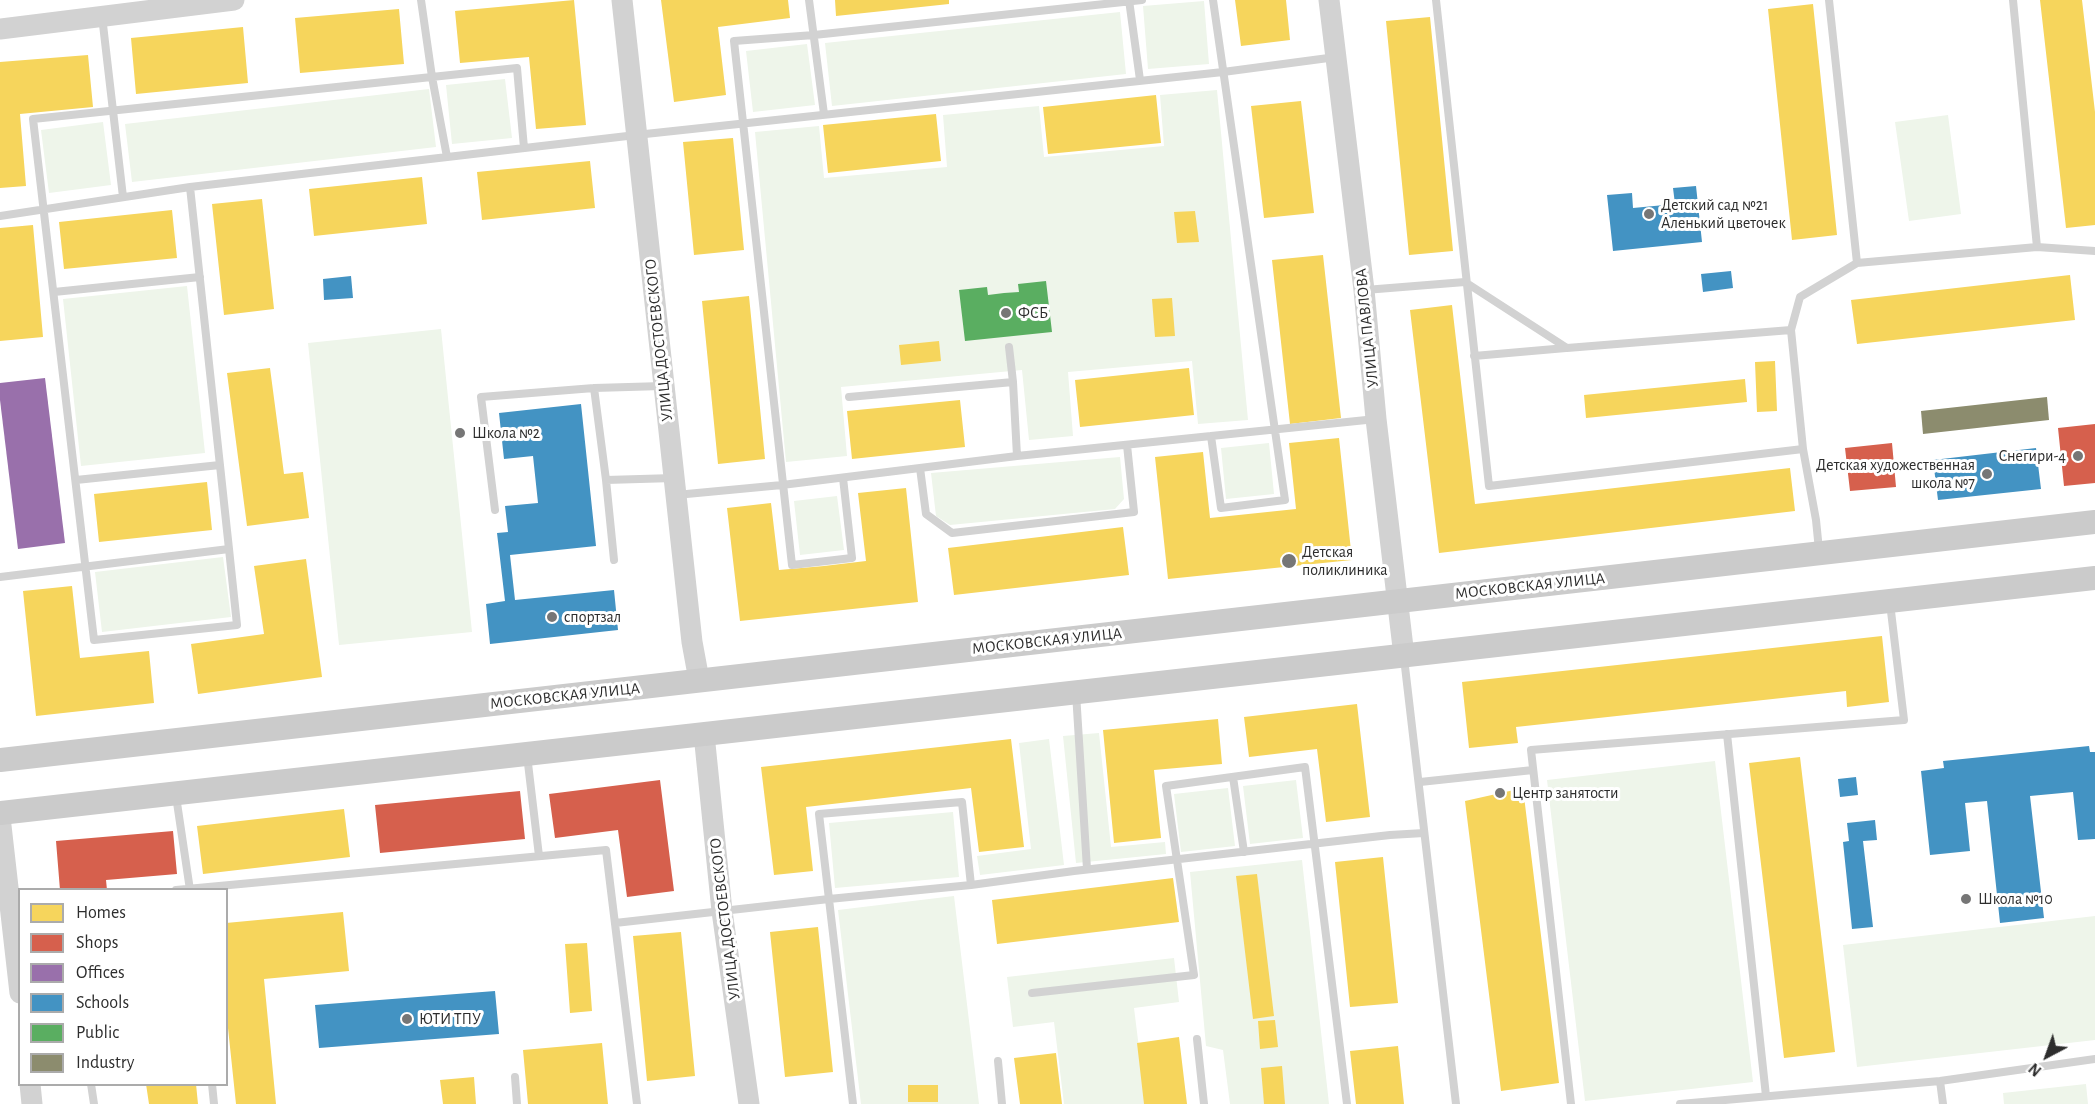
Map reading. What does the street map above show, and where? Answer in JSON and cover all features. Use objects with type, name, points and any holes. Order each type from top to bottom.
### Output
[{"type":"main road","name":"МОСКОВСКАЯ УЛИЦА","points":[[0,760],[2095,522]]},
{"type":"main road","points":[[0,815],[175,793],[2095,578]]},
{"type":"street","points":[[0,29],[234,0]]},
{"type":"street","name":"УЛИЦА ДОСТОЕВСКОГО","points":[[622,0],[692,642],[699,680]]},
{"type":"street","name":"УЛИЦА ПАВЛОВА","points":[[1329,0],[1364,290],[1376,419],[1404,656]]},
{"type":"street","name":"УЛИЦА ДОСТОЕВСКОГО","points":[[704,734],[722,911],[749,1104]]},
{"type":"street","points":[[0,815],[10,945],[18,983]]},
{"type":"street","points":[[30,1086],[32,1104]]},
{"type":"lane","points":[[421,0],[447,157]]},
{"type":"lane","points":[[809,0],[825,114]]},
{"type":"lane","points":[[843,478],[852,558],[792,565],[734,41],[814,35],[1142,0]]},
{"type":"lane","points":[[1212,436],[1221,508],[1285,500],[1213,0]]},
{"type":"lane","points":[[1436,0],[1473,356],[1489,486],[1803,450]]},
{"type":"lane","points":[[1829,0],[1857,263]]},
{"type":"lane","points":[[2013,0],[2037,247]]},
{"type":"lane","points":[[1129,1],[1140,80]]},
{"type":"lane","points":[[102,16],[123,197]]},
{"type":"lane","points":[[0,216],[190,187],[636,135],[1223,72],[1336,57]]},
{"type":"lane","points":[[190,187],[237,625],[94,640],[33,119],[518,68],[524,148]]},
{"type":"lane","points":[[1819,553],[1816,520],[1803,450],[1791,330],[1800,297],[1857,263],[2037,247],[2095,251]]},
{"type":"lane","points":[[54,292],[200,277]]},
{"type":"lane","points":[[1364,290],[1465,282],[1567,348]]},
{"type":"lane","points":[[1473,356],[1791,330]]},
{"type":"lane","points":[[1010,347],[1017,456]]},
{"type":"lane","points":[[849,397],[1013,382]]},
{"type":"lane","points":[[495,510],[481,397],[594,388],[664,386]]},
{"type":"lane","points":[[594,388],[614,560]]},
{"type":"lane","points":[[606,480],[675,487],[782,485],[1017,456],[1376,419]]},
{"type":"lane","points":[[920,468],[926,514],[952,533],[1134,512],[1127,445]]},
{"type":"lane","points":[[76,480],[220,465]]},
{"type":"lane","points":[[0,577],[229,549]]},
{"type":"lane","points":[[2095,578],[2095,584]]},
{"type":"lane","points":[[1571,1104],[1531,750],[1904,720],[1890,602]]},
{"type":"lane","points":[[1404,656],[1456,1104]]},
{"type":"lane","points":[[1076,693],[1088,869]]},
{"type":"lane","points":[[1727,734],[1766,1096]]},
{"type":"lane","points":[[527,754],[539,856]]},
{"type":"lane","points":[[1032,993],[1194,975],[1166,786],[1305,767],[1347,1104]]},
{"type":"lane","points":[[1420,782],[1533,770]]},
{"type":"lane","points":[[1233,777],[1244,852]]},
{"type":"lane","points":[[175,793],[190,888]]},
{"type":"lane","points":[[853,1104],[819,814],[962,802],[971,885]]},
{"type":"lane","points":[[615,923],[1424,833]]},
{"type":"lane","points":[[201,888],[606,850],[637,1104]]},
{"type":"lane","points":[[1197,1039],[1204,1104]]},
{"type":"lane","points":[[1680,1104],[1940,1081],[2095,1059]]},
{"type":"lane","points":[[998,1061],[1002,1104]]},
{"type":"lane","points":[[515,1077],[518,1104]]},
{"type":"lane","points":[[1940,1081],[1943,1104]]},
{"type":"lane","points":[[92,1086],[94,1104]]},
{"type":"lane","points":[[212,1086],[214,1104]]},
{"type":"shaded area","points":[[1204,1],[1209,64],[1148,69],[1143,6]]},
{"type":"shaded area","points":[[1120,12],[1126,74],[832,106],[825,43]]},
{"type":"shaded area","points":[[807,44],[815,105],[753,112],[746,51]]},
{"type":"shaded area","points":[[505,79],[512,138],[452,144],[446,85]]},
{"type":"shaded area","points":[[429,89],[436,147],[132,182],[125,124]]},
{"type":"shaded area","points":[[1217,90],[1248,420],[1198,424],[1192,361],[1068,372],[1073,436],[1029,440],[1022,370],[841,387],[847,456],[786,462],[755,132],[819,126],[824,178],[947,167],[943,115],[1039,106],[1044,157],[1164,146],[1160,95]]},
{"type":"shaded area","points":[[1948,115],[1961,214],[1909,221],[1895,122]]},
{"type":"shaded area","points":[[103,122],[111,185],[49,193],[41,130]]},
{"type":"shaded area","points":[[187,286],[205,453],[81,466],[63,299]]},
{"type":"shaded area","points":[[441,329],[472,632],[339,645],[308,343]]},
{"type":"shaded area","points":[[1269,443],[1274,494],[1226,499],[1221,448]]},
{"type":"shaded area","points":[[1120,457],[1124,499],[1115,509],[950,525],[936,516],[931,473]]},
{"type":"shaded area","points":[[837,496],[844,550],[800,555],[794,501]]},
{"type":"shaded area","points":[[223,557],[231,617],[102,632],[95,572]]},
{"type":"shaded area","points":[[1099,733],[1111,847],[1165,842],[1166,854],[1076,863],[1063,736]]},
{"type":"shaded area","points":[[1049,739],[1064,865],[980,875],[977,856],[1031,849],[1019,743]]},
{"type":"shaded area","points":[[1715,761],[1753,1082],[1585,1101],[1547,780]]},
{"type":"shaded area","points":[[1296,780],[1303,838],[1250,844],[1243,786]]},
{"type":"shaded area","points":[[1228,788],[1235,846],[1181,852],[1174,794]]},
{"type":"shaded area","points":[[953,812],[959,877],[835,888],[829,823]]},
{"type":"shaded area","points":[[1302,860],[1329,1104],[1230,1104],[1223,1050],[1206,1046],[1190,872]]},
{"type":"shaded area","points":[[954,896],[979,1104],[861,1104],[838,910]]},
{"type":"shaded area","points":[[2095,916],[2095,1040],[1857,1067],[1843,945]]},
{"type":"shaded area","points":[[1174,958],[1179,1002],[1134,1008],[1146,1104],[1064,1104],[1054,1022],[1013,1027],[1007,977]]},
{"type":"shaded area","points":[[2086,1084],[2088,1104],[2004,1104],[2003,1093]]},
{"type":"building: Homes","points":[[574,0],[586,125],[536,129],[529,57],[460,63],[455,11]]},
{"type":"building: Homes","points":[[661,0],[788,0],[790,18],[718,27],[726,95],[674,102]]},
{"type":"building: Homes","points":[[835,0],[949,0],[949,4],[836,16]]},
{"type":"building: Homes","points":[[1235,0],[1286,0],[1290,40],[1241,46]]},
{"type":"building: Homes","points":[[2040,0],[2082,0],[2095,112],[2095,225],[2066,228]]},
{"type":"building: Homes","points":[[1813,4],[1837,235],[1792,240],[1768,9]]},
{"type":"building: Homes","points":[[399,9],[404,64],[300,73],[295,18]]},
{"type":"building: Homes","points":[[1430,17],[1453,251],[1409,255],[1386,21]]},
{"type":"building: Homes","points":[[243,27],[248,83],[136,94],[131,38]]},
{"type":"building: Homes","points":[[88,55],[93,107],[20,114],[26,186],[0,188],[0,62]]},
{"type":"building: Homes","points":[[1156,95],[1161,143],[1048,154],[1043,107]]},
{"type":"building: Homes","points":[[1301,101],[1314,213],[1264,218],[1251,106]]},
{"type":"building: Homes","points":[[936,114],[941,161],[828,173],[823,125]]},
{"type":"building: Homes","points":[[733,138],[744,250],[694,255],[683,142]]},
{"type":"building: Homes","points":[[590,161],[595,208],[482,220],[477,172]]},
{"type":"building: Homes","points":[[422,177],[427,224],[314,236],[309,189]]},
{"type":"building: Homes","points":[[262,199],[274,309],[224,315],[212,204]]},
{"type":"building: Homes","points":[[172,210],[177,258],[64,269],[59,222]]},
{"type":"building: Homes","points":[[1195,211],[1199,242],[1177,243],[1174,212]]},
{"type":"building: Homes","points":[[33,225],[43,337],[0,341],[0,228]]},
{"type":"building: Homes","points":[[1323,255],[1341,418],[1290,424],[1272,260]]},
{"type":"building: Homes","points":[[2070,275],[2075,320],[1857,344],[1851,300]]},
{"type":"building: Homes","points":[[749,296],[765,459],[718,464],[702,301]]},
{"type":"building: Homes","points":[[1172,298],[1175,336],[1155,337],[1152,299]]},
{"type":"building: Homes","points":[[1452,305],[1475,504],[1790,468],[1795,511],[1439,553],[1410,310]]},
{"type":"building: Homes","points":[[939,341],[941,361],[901,365],[899,345]]},
{"type":"building: Homes","points":[[1775,361],[1777,411],[1757,412],[1755,362]]},
{"type":"building: Homes","points":[[270,368],[284,474],[303,472],[309,518],[247,526],[227,373]]},
{"type":"building: Homes","points":[[1189,368],[1194,415],[1080,427],[1075,380]]},
{"type":"building: Homes","points":[[1745,379],[1747,402],[1586,418],[1584,395]]},
{"type":"building: Homes","points":[[960,400],[965,447],[852,459],[847,411]]},
{"type":"building: Homes","points":[[1339,438],[1352,560],[1168,579],[1155,457],[1203,452],[1210,518],[1296,509],[1289,443]]},
{"type":"building: Homes","points":[[207,482],[212,530],[99,542],[94,494]]},
{"type":"building: Homes","points":[[906,488],[918,602],[740,621],[727,508],[771,503],[779,570],[824,566],[866,561],[858,493]]},
{"type":"building: Homes","points":[[1123,527],[1129,575],[954,595],[948,548]]},
{"type":"building: Homes","points":[[306,559],[322,677],[198,694],[191,644],[264,634],[254,566]]},
{"type":"building: Homes","points":[[72,586],[80,658],[149,651],[154,703],[36,716],[23,591]]},
{"type":"building: Homes","points":[[1882,636],[1889,702],[1847,707],[1846,691],[1516,727],[1518,743],[1469,748],[1462,682]]},
{"type":"building: Homes","points":[[1357,704],[1370,817],[1326,822],[1317,749],[1249,757],[1244,717]]},
{"type":"building: Homes","points":[[1218,719],[1222,764],[1154,770],[1161,838],[1114,843],[1103,730]]},
{"type":"building: Homes","points":[[1011,739],[1024,847],[979,852],[971,788],[806,807],[813,871],[774,875],[761,767]]},
{"type":"building: Homes","points":[[1800,757],[1835,1052],[1784,1058],[1749,763]]},
{"type":"building: Homes","points":[[1523,788],[1559,1083],[1501,1091],[1465,801]]},
{"type":"building: Homes","points":[[344,809],[350,857],[203,874],[197,826]]},
{"type":"building: Homes","points":[[1383,857],[1398,1003],[1350,1007],[1335,862]]},
{"type":"building: Homes","points":[[1257,874],[1274,1016],[1253,1019],[1236,876]]},
{"type":"building: Homes","points":[[1173,878],[1179,922],[997,944],[992,900]]},
{"type":"building: Homes","points":[[343,912],[349,971],[264,979],[276,1104],[236,1104],[228,1028],[228,923]]},
{"type":"building: Homes","points":[[818,927],[833,1072],[785,1077],[770,932]]},
{"type":"building: Homes","points":[[681,932],[695,1076],[647,1081],[633,936]]},
{"type":"building: Homes","points":[[587,943],[592,1011],[570,1013],[565,944]]},
{"type":"building: Homes","points":[[1275,1020],[1278,1047],[1260,1049],[1258,1021]]},
{"type":"building: Homes","points":[[1179,1037],[1187,1104],[1144,1104],[1137,1043]]},
{"type":"building: Homes","points":[[602,1043],[608,1104],[528,1104],[523,1050]]},
{"type":"building: Homes","points":[[1398,1046],[1404,1104],[1356,1104],[1350,1051]]},
{"type":"building: Homes","points":[[1056,1053],[1062,1104],[1020,1104],[1014,1058]]},
{"type":"building: Homes","points":[[1282,1066],[1285,1104],[1264,1104],[1261,1068]]},
{"type":"building: Homes","points":[[474,1077],[476,1104],[443,1104],[440,1080]]},
{"type":"building: Homes","points":[[908,1085],[938,1085],[938,1102],[908,1102]]},
{"type":"building: Homes","points":[[146,1086],[196,1086],[198,1104],[149,1104]]},
{"type":"building: Shops","name":"Снегири-4","points":[[2095,424],[2095,483],[2064,486],[2058,428]]},
{"type":"building: Shops","points":[[1892,443],[1896,487],[1850,491],[1845,448]]},
{"type":"building: Shops","points":[[660,780],[674,891],[627,897],[618,830],[555,838],[549,794]]},
{"type":"building: Shops","points":[[520,791],[525,839],[380,853],[375,805]]},
{"type":"building: Shops","points":[[173,831],[177,874],[106,880],[107,888],[60,888],[56,841]]},
{"type":"building: Offices","points":[[45,378],[65,543],[18,549],[0,400],[0,383]]},
{"type":"building: Schools","points":[[1696,186],[1702,242],[1613,251],[1607,195],[1632,193],[1633,208],[1675,204],[1673,188]]},
{"type":"building: Schools","points":[[1731,271],[1733,288],[1703,292],[1701,274]]},
{"type":"building: Schools","points":[[351,276],[353,298],[324,300],[323,279]]},
{"type":"building: Schools","points":[[581,404],[596,546],[510,555],[515,600],[614,590],[618,630],[490,644],[486,604],[505,601],[497,533],[508,532],[505,506],[538,503],[533,456],[504,459],[499,413]]},
{"type":"building: Schools","name":"Детская художественная школа №7","points":[[2036,448],[2041,489],[1938,500],[1933,460]]},
{"type":"building: Schools","points":[[2089,746],[2090,752],[2095,752],[2095,839],[2078,840],[2073,792],[2030,796],[2044,918],[2000,923],[1987,801],[1965,803],[1970,851],[1930,855],[1921,771],[1944,768],[1943,761]]},
{"type":"building: Schools","points":[[1856,777],[1858,795],[1840,797],[1838,779]]},
{"type":"building: Schools","points":[[1875,820],[1877,840],[1863,841],[1873,927],[1852,929],[1843,842],[1849,841],[1847,823]]},
{"type":"building: Schools","name":"ЮТИ ТПУ","points":[[495,991],[499,1034],[319,1048],[315,1005]]},
{"type":"building: Public","name":"ФСБ","points":[[1046,281],[1052,332],[965,341],[959,290],[987,287],[988,295],[1019,292],[1018,284]]},
{"type":"building: Industry","points":[[2047,397],[2049,420],[1923,434],[1921,411]]},
{"type":"place","name":"Детский сад №21 Аленький цветочек","points":[[1649,214]]},
{"type":"place","name":"ФСБ","points":[[1006,313]]},
{"type":"place","name":"Школа №2","points":[[460,433]]},
{"type":"place","name":"Снегири-4","points":[[2078,456]]},
{"type":"place","name":"Детская художественная школа №7","points":[[1987,474]]},
{"type":"place","name":"Детская поликлиника","points":[[1289,561]]},
{"type":"place","name":"спортзал","points":[[552,617]]},
{"type":"place","name":"Центр занятости","points":[[1500,793]]},
{"type":"place","name":"Школа №10","points":[[1966,899]]},
{"type":"place","name":"ЮТИ ТПУ","points":[[407,1019]]}]
